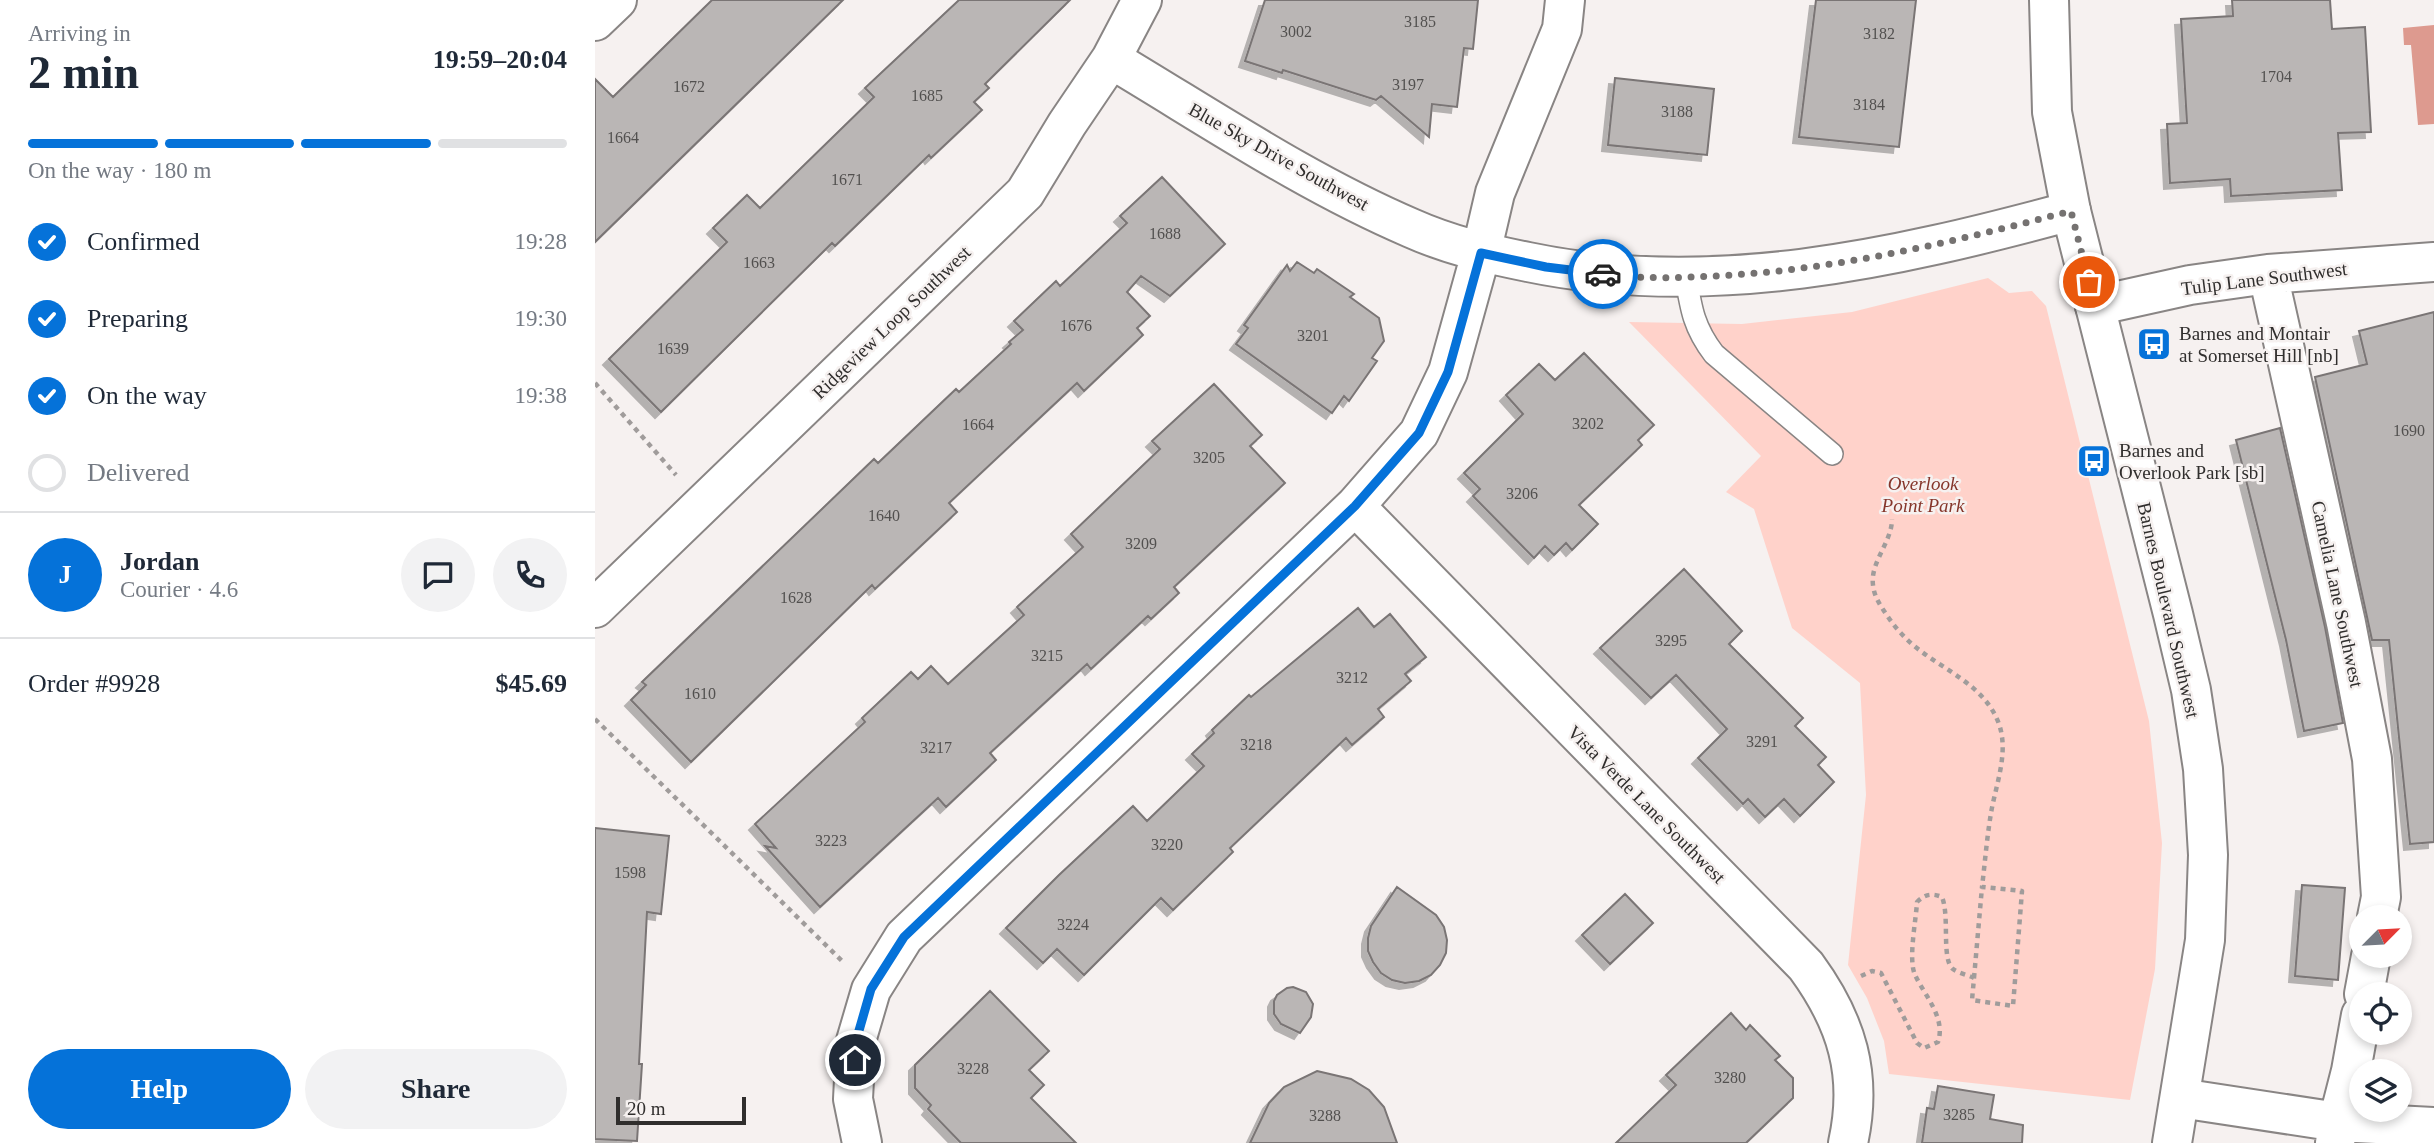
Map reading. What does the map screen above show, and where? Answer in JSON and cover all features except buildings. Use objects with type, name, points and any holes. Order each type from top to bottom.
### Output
[{"type":"street","points":[[595,21],[617,0]]},
{"type":"street","name":"Ridgeview Loop Southwest","points":[[595,608],[1025,193],[1067,124],[1111,60],[1142,0]]},
{"type":"street","points":[[862,1143],[853,1099],[856,1041],[871,989],[904,937],[1355,506],[1419,433],[1448,372],[1496,193],[1562,29],[1565,0]]},
{"type":"street","name":"Barnes Boulevard Southwest","points":[[2049,0],[2052,112],[2071,211],[2173,614],[2190,690],[2203,769],[2208,855],[2205,940],[2172,1143]]},
{"type":"street","name":"Blue Sky Drive Southwest","points":[[1111,60],[1310,178],[1412,229],[1481,253],[1546,267],[1616,276],[1686,278],[1777,273],[1884,257],[1987,234],[2071,211]]},
{"type":"street","name":"Tulip Lane Southwest","points":[[2095,306],[2190,285],[2268,274],[2434,262]]},
{"type":"street","name":"Camelia Lane Southwest","points":[[2268,274],[2346,623],[2372,759],[2379,905]]},
{"type":"street","name":"Vista Verde Lane Southwest","points":[[1355,506],[1806,966],[1827,994],[1845,1039],[1855,1081],[1853,1121],[1848,1143]]},
{"type":"street","points":[[2336,1133],[2356,1045]]},
{"type":"street","points":[[2180,1098],[2336,1133],[2434,1127]]},
{"type":"lane","points":[[1686,278],[1700,336],[1714,354],[1832,454]]},
{"type":"path","points":[[595,383],[703,504]]},
{"type":"path","points":[[1892,519],[1892,528],[1875,568],[1872,584],[1877,600],[1895,628],[1919,651],[1970,684],[1986,701],[1999,724],[2003,750],[1991,812],[1982,887],[1972,1000],[2013,1006],[2022,891],[1982,887]]},
{"type":"path","points":[[595,719],[871,989]]},
{"type":"path","points":[[1827,994],[1872,971],[1881,973],[1917,1042],[1924,1048],[1938,1042],[1941,1025],[1914,972],[1913,960],[1917,902],[1923,896],[1935,894],[1942,897],[1947,910],[1947,960],[1954,970],[1974,978]]},
{"type":"green space","name":"Overlook Point Park","points":[[1988,278],[2009,293],[2032,291],[2046,306],[2149,721],[2162,843],[2155,969],[2130,1100],[1889,1074],[1884,1041],[1867,998],[1848,965],[1866,795],[1860,683],[1792,628],[1754,509],[1726,492],[1761,456],[1629,322],[1742,324],[1852,312]]},
{"type":"shaded area","points":[[2434,25],[2434,124],[2418,125],[2411,45],[2404,45],[2403,28]]},
{"type":"way so far","points":[[1603,274],[1686,278],[1777,273],[1884,257],[1987,234],[2071,211],[2089,282]]},
{"type":"place","name":"Barnes and Montair at Somerset Hill [nb]","points":[[2154,344]]},
{"type":"place","name":"Barnes and Overlook Park [sb]","points":[[2094,461]]},
{"type":"route","points":[[855,1060],[856,1041],[871,989],[904,937],[1355,506],[1419,433],[1448,372],[1481,253],[1546,267],[1603,274]]}]
